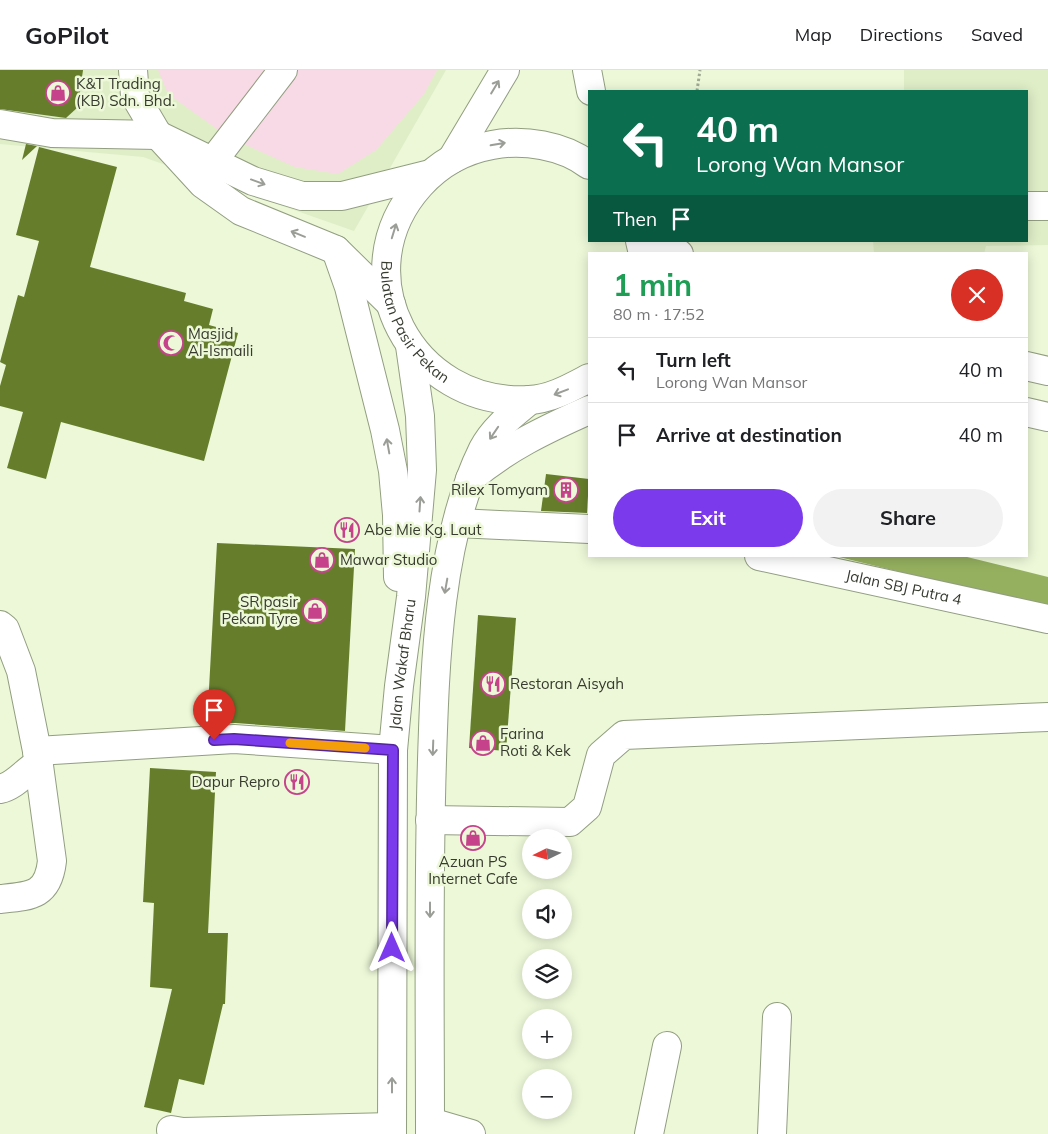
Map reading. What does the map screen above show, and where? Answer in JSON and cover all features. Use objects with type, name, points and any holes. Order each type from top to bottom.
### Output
[{"type":"main road","points":[[133,70],[135,96],[158,135],[208,173],[240,211],[336,250],[391,304]]},
{"type":"main road","points":[[208,173],[283,70]]},
{"type":"main road","points":[[208,173],[253,181],[302,196],[342,196],[441,167],[505,70]]},
{"type":"main road","points":[[587,70],[591,90]]},
{"type":"main road","points":[[0,124],[52,133],[158,135]]},
{"type":"main road","name":"Bulatan Pasir Pekan","points":[[588,164],[559,150],[532,143],[504,142],[477,148],[441,167],[411,195],[397,220],[389,247],[387,276],[391,304],[399,326],[410,346],[434,372],[463,390],[496,400],[530,400],[561,393],[588,379]]},
{"type":"main road","points":[[1028,206],[1048,206]]},
{"type":"main road","points":[[664,242],[677,252]]},
{"type":"main road","points":[[336,250],[349,287],[385,430],[393,471],[397,515],[399,686]]},
{"type":"main road","name":"Jalan Wakaf Bharu","points":[[392,1130],[393,750],[399,686],[411,597],[422,470],[420,416],[410,346]]},
{"type":"main road","points":[[1028,366],[1048,371]]},
{"type":"main road","name":"Jalan Wakaf Bharu","points":[[430,1128],[430,820],[434,697],[442,607],[457,523],[470,478],[484,448],[499,425],[530,400]]},
{"type":"main road","points":[[470,478],[494,459],[540,432],[588,410]]},
{"type":"main road","points":[[1028,412],[1048,417]]},
{"type":"main road","points":[[457,523],[588,530]]},
{"type":"main road","name":"Jalan SBJ Putra 4","points":[[763,557],[1048,619]]},
{"type":"main road","points":[[0,625],[5,629],[21,671],[38,758],[52,860],[50,877],[40,890],[25,896],[0,899]]},
{"type":"main road","points":[[430,820],[570,822],[587,807],[600,755],[624,735],[1048,717]]},
{"type":"main road","points":[[0,789],[10,786],[38,758],[234,739],[393,750]]},
{"type":"main road","points":[[772,1134],[777,1017]]},
{"type":"main road","points":[[649,1134],[667,1046]]},
{"type":"main road","points":[[430,1128],[471,1134]]},
{"type":"main road","points":[[171,1130],[183,1132],[392,1130]]},
{"type":"path","points":[[697,90],[700,70]]},
{"type":"shaded area","points":[[0,70],[446,70],[354,231],[143,157],[0,144]]},
{"type":"shaded area","points":[[158,70],[437,70],[424,94],[376,150],[338,174],[295,167],[228,137],[168,94]]},
{"type":"shaded area","points":[[904,70],[1048,70],[1048,245],[986,246],[984,252],[874,252],[873,242],[1028,242],[1028,90],[904,90]]},
{"type":"shaded area","points":[[839,557],[967,557],[1048,577],[1048,608]]},
{"type":"building","points":[[0,70],[83,70],[78,107],[66,118],[0,109]]},
{"type":"building","points":[[26,144],[37,146],[22,160]]},
{"type":"building","points":[[39,147],[117,167],[90,267],[186,293],[184,301],[213,309],[209,325],[238,333],[204,461],[61,422],[46,479],[7,468],[23,412],[0,406],[0,386],[6,365],[0,362],[18,295],[24,297],[39,241],[16,235]]},
{"type":"building","name":"Rilex Tomyam","points":[[546,474],[588,479],[587,513],[541,511]]},
{"type":"building","points":[[217,543],[355,549],[345,731],[235,723],[207,725]]},
{"type":"building","points":[[478,615],[516,618],[506,751],[469,748]]},
{"type":"building","points":[[150,768],[216,772],[208,933],[228,933],[225,1004],[223,1004],[204,1085],[179,1079],[171,1113],[144,1107],[172,989],[150,987],[154,903],[143,902]]},
{"type":"slow traffic","points":[[290,743],[365,748]]},
{"type":"place","name":"K&T Trading (KB) Sdn. Bhd.","points":[[58,93]]},
{"type":"place","name":"Masjid Al-Ismaili","points":[[171,343]]},
{"type":"place","name":"Rilex Tomyam","points":[[566,490]]},
{"type":"place","name":"Abe Mie Kg. Laut","points":[[347,530]]},
{"type":"place","name":"Mawar Studio","points":[[322,560]]},
{"type":"place","name":"SR pasir Pekan Tyre","points":[[315,611]]},
{"type":"place","name":"Restoran Aisyah","points":[[493,684]]},
{"type":"place","name":"Farina Roti & Kek","points":[[483,743]]},
{"type":"place","name":"Dapur Repro","points":[[297,782]]},
{"type":"place","name":"Azuan PS Internet Cafe","points":[[473,838]]},
{"type":"route","points":[[214,740],[234,739],[393,750],[392,948]]}]
